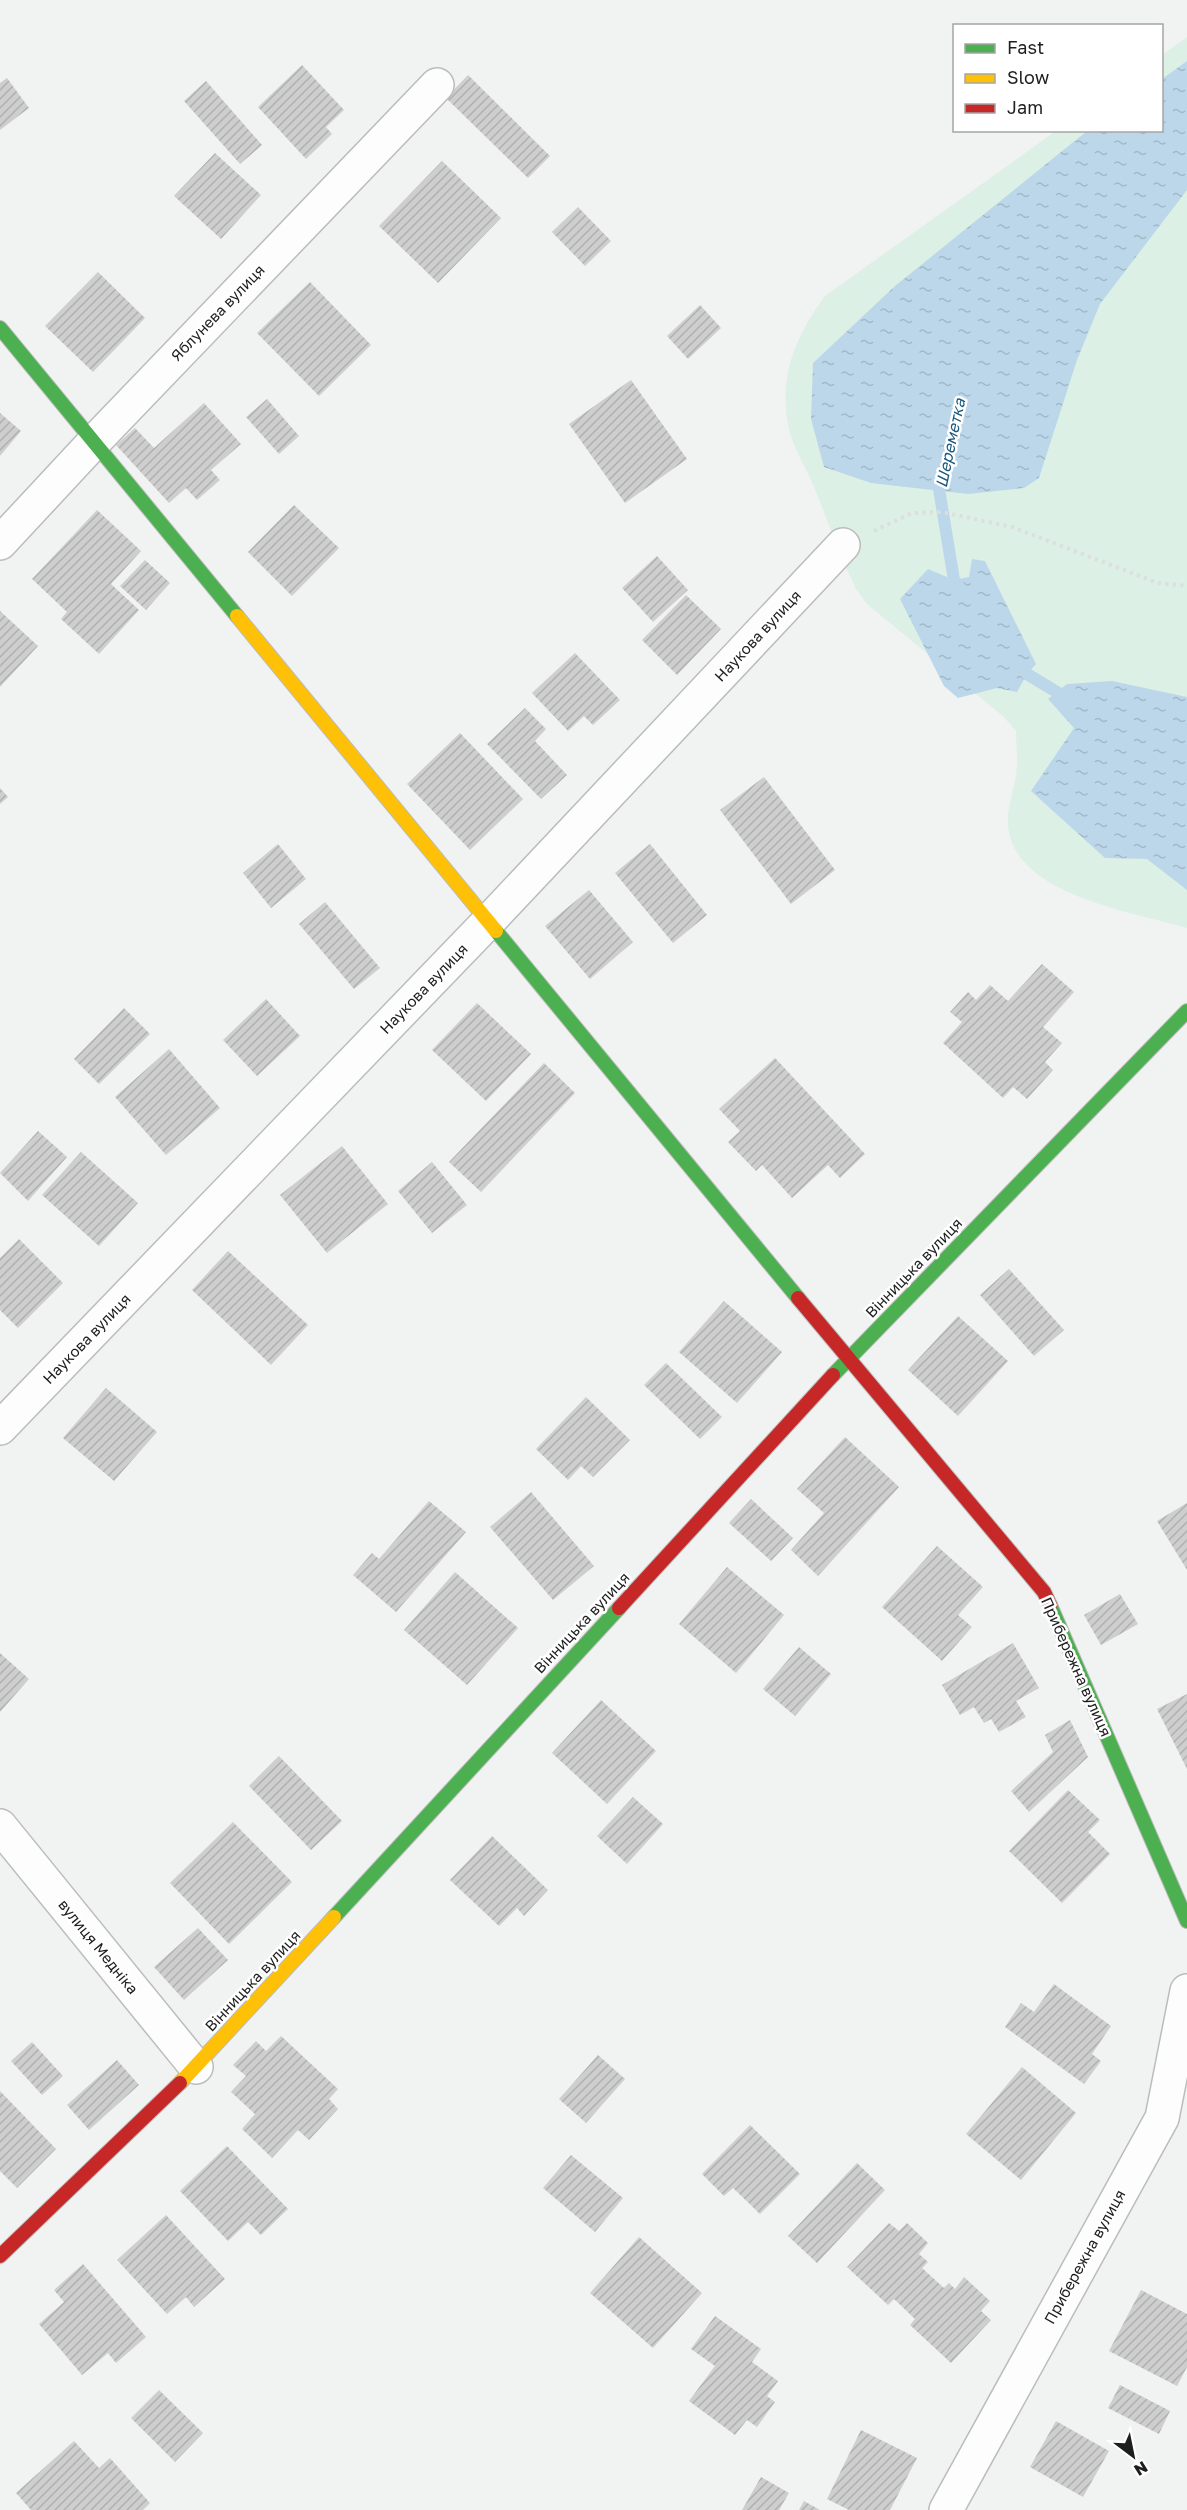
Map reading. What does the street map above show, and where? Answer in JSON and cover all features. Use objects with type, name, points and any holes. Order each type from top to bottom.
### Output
[{"type":"street","name":"Яблунева вулиця","points":[[0,543],[437,85]]},
{"type":"street","name":"Прибережна вулиця","points":[[0,328],[848,1359],[1044,1592],[1187,1921]]},
{"type":"street","name":"Наукова вулиця","points":[[0,1428],[488,922],[843,545]]},
{"type":"street","name":"Вінницька вулиця","points":[[0,2256],[196,2067],[848,1359],[1187,1011]]},
{"type":"street","name":"вулиця Медніка","points":[[0,1826],[196,2067]]},
{"type":"street","name":"Прибережна вулиця","points":[[946,2510],[1162,2118],[1187,1991]]},
{"type":"path","points":[[843,545],[912,513],[942,512],[1012,527],[1158,583],[1187,586]]},
{"type":"green space","points":[[1187,37],[1187,928],[1079,897],[1053,884],[1030,868],[1015,849],[1008,819],[1017,769],[1016,731],[1004,717],[867,604],[856,589],[792,440],[786,413],[787,377],[791,360],[805,328],[825,296],[1055,132],[1163,132],[1163,54]]},
{"type":"water","points":[[1187,61],[1187,190],[1100,304],[1077,360],[1039,478],[1024,488],[968,494],[871,483],[824,467],[811,419],[813,363],[895,286],[1086,132],[1163,132],[1163,78]]},
{"type":"water","points":[[972,559],[985,561],[1036,664],[1027,674],[1017,692],[997,688],[958,698],[944,686],[900,599],[928,569],[954,580],[969,577]]},
{"type":"water","points":[[1112,681],[1187,697],[1187,890],[1147,859],[1105,858],[1031,791],[1074,728],[1048,699],[1067,684]]},
{"type":"building","points":[[302,65],[344,110],[326,127],[332,134],[306,159],[258,107]]},
{"type":"building","points":[[468,75],[550,156],[528,178],[446,98]]},
{"type":"building","points":[[7,78],[29,108],[0,130],[0,83]]},
{"type":"building","points":[[206,81],[262,145],[240,164],[184,101]]},
{"type":"building","points":[[215,153],[261,195],[221,239],[174,196]]},
{"type":"building","points":[[442,161],[501,218],[438,283],[379,226]]},
{"type":"building","points":[[578,207],[611,241],[585,266],[552,232]]},
{"type":"building","points":[[98,272],[145,318],[93,372],[45,326]]},
{"type":"building","points":[[310,282],[371,345],[319,396],[257,333]]},
{"type":"building","points":[[700,305],[721,328],[688,359],[667,336]]},
{"type":"building","points":[[631,380],[687,459],[625,503],[569,424]]},
{"type":"building","points":[[267,399],[299,436],[279,454],[246,417]]},
{"type":"building","points":[[204,403],[241,444],[211,470],[220,480],[197,500],[186,488],[169,503],[116,445],[135,428],[154,448]]},
{"type":"building","points":[[0,413],[21,431],[0,456]]},
{"type":"building","points":[[294,505],[339,548],[292,596],[248,552]]},
{"type":"building","points":[[97,510],[141,551],[111,584],[139,610],[99,654],[61,619],[67,612],[32,579]]},
{"type":"building","points":[[657,556],[688,590],[653,622],[622,588]]},
{"type":"building","points":[[145,560],[170,583],[146,610],[120,586]]},
{"type":"building","points":[[686,595],[721,629],[677,675],[642,640]]},
{"type":"building","points":[[0,611],[38,646],[0,687]]},
{"type":"building","points":[[575,653],[620,700],[593,725],[584,716],[568,731],[532,693]]},
{"type":"building","points":[[525,708],[546,729],[535,741],[567,775],[541,799],[487,744]]},
{"type":"building","points":[[460,733],[523,799],[470,850],[407,784]]},
{"type":"building","points":[[764,777],[835,870],[791,904],[720,810]]},
{"type":"building","points":[[0,788],[8,797],[0,804]]},
{"type":"building","points":[[278,844],[306,879],[271,908],[243,873]]},
{"type":"building","points":[[650,844],[707,915],[673,943],[615,873]]},
{"type":"building","points":[[589,890],[633,942],[590,979],[545,926]]},
{"type":"building","points":[[325,902],[380,968],[354,989],[299,924]]},
{"type":"building","points":[[1042,964],[1074,992],[1043,1027],[1062,1043],[1045,1062],[1053,1070],[1027,1099],[1013,1087],[1003,1098],[943,1043],[962,1022],[950,1012],[968,992],[976,1000],[990,985],[1008,1001]]},
{"type":"building","points":[[266,999],[300,1036],[257,1076],[223,1040]]},
{"type":"building","points":[[477,1003],[531,1054],[486,1101],[432,1050]]},
{"type":"building","points":[[124,1008],[150,1034],[99,1084],[74,1059]]},
{"type":"building","points":[[169,1049],[220,1108],[166,1155],[115,1097]]},
{"type":"building","points":[[775,1058],[865,1154],[840,1178],[828,1165],[792,1198],[762,1165],[756,1171],[728,1142],[740,1131],[719,1109]]},
{"type":"building","points":[[544,1063],[575,1093],[481,1192],[449,1162]]},
{"type":"building","points":[[38,1131],[67,1157],[28,1201],[0,1173]]},
{"type":"building","points":[[342,1146],[388,1204],[327,1253],[280,1195]]},
{"type":"building","points":[[81,1152],[138,1203],[99,1246],[42,1195]]},
{"type":"building","points":[[432,1162],[467,1205],[432,1233],[398,1191]]},
{"type":"building","points":[[19,1239],[63,1283],[18,1328],[0,1310],[0,1258]]},
{"type":"building","points":[[228,1251],[308,1325],[271,1365],[192,1290]]},
{"type":"building","points":[[1009,1269],[1064,1330],[1034,1356],[980,1295]]},
{"type":"building","points":[[724,1301],[782,1352],[737,1403],[679,1352]]},
{"type":"building","points":[[958,1316],[1008,1361],[958,1416],[908,1370]]},
{"type":"building","points":[[666,1363],[722,1417],[700,1439],[644,1385]]},
{"type":"building","points":[[106,1388],[157,1432],[114,1481],[63,1438]]},
{"type":"building","points":[[586,1397],[630,1440],[593,1477],[581,1466],[568,1480],[536,1449]]},
{"type":"building","points":[[845,1437],[899,1487],[818,1576],[791,1550],[824,1513],[797,1489]]},
{"type":"building","points":[[531,1492],[594,1566],[553,1600],[490,1527]]},
{"type":"building","points":[[751,1499],[793,1538],[771,1561],[729,1523]]},
{"type":"building","points":[[429,1501],[466,1532],[396,1612],[353,1575],[372,1553],[379,1559]]},
{"type":"building","points":[[1187,1503],[1187,1570],[1157,1521]]},
{"type":"building","points":[[937,1546],[983,1587],[958,1615],[972,1627],[942,1661],[882,1607]]},
{"type":"building","points":[[727,1567],[784,1615],[736,1673],[679,1624]]},
{"type":"building","points":[[455,1572],[518,1628],[467,1685],[404,1630]]},
{"type":"building","points":[[1120,1594],[1138,1624],[1101,1645],[1084,1615]]},
{"type":"building","points":[[1013,1643],[1039,1688],[1016,1701],[1026,1717],[999,1732],[991,1719],[984,1723],[974,1707],[960,1715],[942,1685]]},
{"type":"building","points":[[799,1647],[831,1674],[795,1716],[763,1689]]},
{"type":"building","points":[[0,1653],[29,1679],[0,1712]]},
{"type":"building","points":[[1187,1694],[1187,1769],[1157,1709]]},
{"type":"building","points":[[601,1700],[656,1751],[607,1804],[552,1753]]},
{"type":"building","points":[[1070,1720],[1088,1757],[1029,1812],[1011,1791],[1053,1752],[1045,1735]]},
{"type":"building","points":[[279,1756],[342,1821],[311,1850],[249,1786]]},
{"type":"building","points":[[1068,1790],[1100,1820],[1088,1832],[1110,1854],[1062,1903],[1009,1851]]},
{"type":"building","points":[[633,1797],[663,1824],[627,1864],[597,1836]]},
{"type":"building","points":[[233,1822],[292,1882],[229,1944],[170,1883]]},
{"type":"building","points":[[492,1836],[548,1890],[524,1916],[517,1908],[499,1926],[450,1880]]},
{"type":"building","points":[[198,1928],[228,1960],[184,2000],[154,1967]]},
{"type":"building","points":[[1054,1984],[1111,2026],[1092,2054],[1101,2061],[1084,2084],[1005,2027],[1021,2003],[1034,2012]]},
{"type":"building","points":[[281,2036],[338,2089],[329,2099],[338,2109],[309,2140],[298,2130],[272,2158],[242,2129],[255,2114],[231,2092],[246,2076],[233,2065],[256,2041],[266,2051]]},
{"type":"building","points":[[32,2042],[63,2076],[42,2095],[11,2061]]},
{"type":"building","points":[[598,2055],[625,2079],[586,2123],[559,2099]]},
{"type":"building","points":[[117,2060],[139,2085],[89,2130],[67,2105]]},
{"type":"building","points":[[1022,2067],[1076,2113],[1021,2180],[966,2134]]},
{"type":"building","points":[[0,2091],[56,2149],[17,2188],[0,2171]]},
{"type":"building","points":[[750,2125],[800,2174],[760,2214],[733,2188],[724,2196],[702,2174]]},
{"type":"building","points":[[227,2146],[288,2209],[261,2235],[248,2222],[228,2241],[180,2191]]},
{"type":"building","points":[[571,2155],[623,2198],[595,2232],[543,2188]]},
{"type":"building","points":[[857,2163],[885,2190],[817,2263],[788,2236]]},
{"type":"building","points":[[166,2215],[225,2279],[194,2307],[186,2297],[167,2314],[117,2260]]},
{"type":"building","points":[[889,2223],[899,2231],[907,2223],[928,2243],[919,2254],[928,2262],[922,2268],[944,2288],[949,2283],[955,2289],[964,2277],[990,2301],[981,2311],[991,2320],[951,2363],[910,2325],[915,2319],[894,2299],[888,2305],[847,2267]]},
{"type":"building","points":[[639,2237],[702,2293],[653,2348],[590,2293]]},
{"type":"building","points":[[83,2264],[146,2337],[116,2363],[108,2353],[82,2375],[39,2324],[64,2302],[54,2290]]},
{"type":"building","points":[[1141,2290],[1187,2314],[1187,2367],[1177,2386],[1109,2351]]},
{"type":"building","points":[[715,2316],[761,2349],[752,2362],[778,2381],[767,2396],[775,2402],[757,2427],[747,2420],[735,2435],[689,2401],[715,2366],[691,2349]]},
{"type":"building","points":[[1120,2385],[1170,2411],[1159,2434],[1108,2408]]},
{"type":"building","points":[[159,2390],[203,2433],[175,2462],[131,2418]]},
{"type":"building","points":[[1056,2421],[1109,2451],[1083,2497],[1030,2467]]},
{"type":"building","points":[[861,2430],[917,2458],[890,2510],[849,2510],[827,2499]]},
{"type":"building","points":[[74,2441],[99,2468],[110,2458],[150,2503],[143,2510],[31,2510],[16,2493]]},
{"type":"building","points":[[761,2477],[789,2493],[779,2510],[742,2510]]},
{"type":"building","points":[[804,2501],[820,2510],[799,2510]]},
{"type":"waterway","name":"Шереметка","points":[[942,475],[939,489],[954,580],[964,593]]},
{"type":"waterway","name":"Шереметка","points":[[1017,662],[1027,674],[1070,700]]},
{"type":"traffic: fast","points":[[0,328],[237,616]]},
{"type":"traffic: fast","points":[[496,931],[798,1298]]},
{"type":"traffic: fast","points":[[833,1375],[1187,1011]]},
{"type":"traffic: fast","points":[[1050,1605],[1187,1921]]},
{"type":"traffic: fast","points":[[334,1917],[619,1608]]},
{"type":"traffic: slow","points":[[237,616],[496,931]]},
{"type":"traffic: slow","points":[[180,2083],[334,1917]]},
{"type":"traffic: jam","points":[[798,1298],[1044,1592],[1050,1605]]},
{"type":"traffic: jam","points":[[619,1608],[833,1375]]},
{"type":"traffic: jam","points":[[0,2256],[180,2083]]}]
